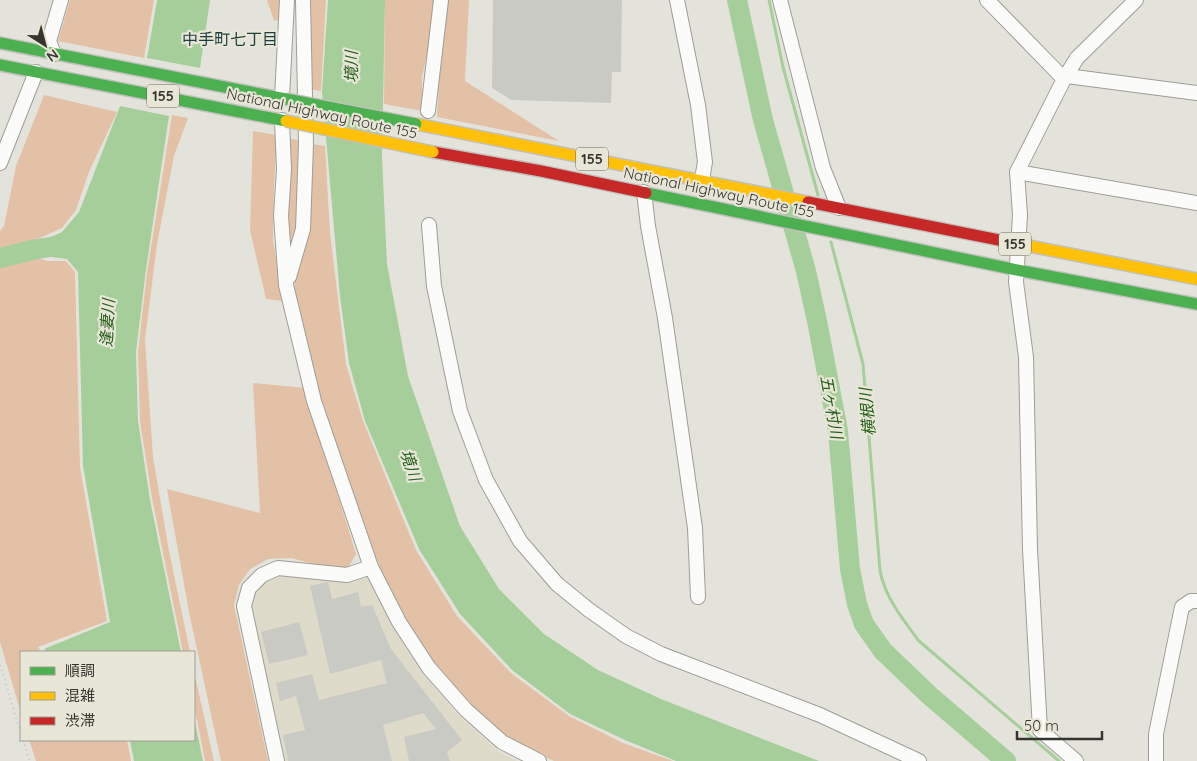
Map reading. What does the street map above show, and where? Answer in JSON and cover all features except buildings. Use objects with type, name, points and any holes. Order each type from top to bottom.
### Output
[{"type":"highway","name":"National Highway Route 155","points":[[0,43],[1197,279]]},
{"type":"highway","name":"National Highway Route 155","points":[[0,64],[433,152],[541,170],[1017,270],[1197,304]]},
{"type":"street","points":[[54,54],[49,41],[61,0]]},
{"type":"street","points":[[283,98],[287,0]]},
{"type":"street","points":[[286,285],[303,229],[306,144],[303,0]]},
{"type":"street","points":[[428,111],[441,0]]},
{"type":"street","points":[[676,0],[698,105],[704,162],[699,204]]},
{"type":"street","points":[[780,0],[823,168],[836,208]]},
{"type":"street","points":[[987,0],[1065,77],[1197,93]]},
{"type":"street","points":[[1076,761],[1040,730],[1030,549],[1026,357],[1016,282],[1020,214],[1017,172],[1065,77],[1077,58],[1136,0]]},
{"type":"street","points":[[0,177],[1,159],[41,73]]},
{"type":"street","points":[[283,120],[284,169],[281,216],[286,285],[314,402],[371,567],[399,622],[429,668],[466,710],[502,742],[539,761]]},
{"type":"street","points":[[1017,172],[1197,203]]},
{"type":"street","points":[[644,192],[648,226],[666,318],[695,528],[698,597]]},
{"type":"street","points":[[429,225],[434,286],[460,411],[486,480],[520,541],[558,584],[589,610],[626,636],[661,654],[820,715],[919,761]]},
{"type":"street","points":[[277,761],[244,606],[249,588],[262,575],[278,568],[348,575],[371,567]]},
{"type":"street","points":[[1156,761],[1156,734],[1182,607],[1191,601],[1197,601]]},
{"type":"path","points":[[0,666],[20,731]]},
{"type":"path","points":[[23,741],[30,761]]},
{"type":"shaded area","points":[[70,0],[154,0],[144,58],[58,41]]},
{"type":"shaded area","points":[[267,0],[280,0],[282,3],[282,19],[274,21]]},
{"type":"shaded area","points":[[307,0],[326,0],[321,91],[309,89]]},
{"type":"shaded area","points":[[385,0],[437,0],[436,14],[422,77],[422,111],[384,104]]},
{"type":"shaded area","points":[[444,0],[469,0],[465,81],[559,141],[437,117]]},
{"type":"shaded area","points":[[44,95],[117,112],[89,172],[76,210],[62,228],[22,246],[0,252],[0,231],[4,226],[16,166]]},
{"type":"shaded area","points":[[172,115],[188,118],[174,156],[157,244],[145,340],[153,457],[169,551],[190,651],[183,651],[152,498],[140,421],[138,352],[147,273]]},
{"type":"shaded area","points":[[253,131],[277,135],[273,240],[283,301],[266,299],[250,230]]},
{"type":"shaded area","points":[[287,138],[302,141],[299,228],[289,258],[283,213]]},
{"type":"shaded area","points":[[311,144],[325,146],[330,233],[346,364],[363,421],[416,550],[457,616],[511,673],[569,716],[623,743],[673,761],[554,761],[517,744],[482,718],[445,679],[415,637],[393,599],[370,543],[319,395],[296,302],[294,275]]},
{"type":"shaded area","points":[[29,255],[47,261],[66,261],[75,272],[80,467],[107,621],[38,647],[41,651],[20,651],[20,710],[0,642],[0,264]]},
{"type":"shaded area","points":[[253,383],[305,388],[356,554],[348,568],[321,566],[291,558],[268,559],[250,569],[239,585],[234,605],[268,761],[221,761],[189,612],[167,489],[260,513]]},
{"type":"shaded area","points":[[280,575],[349,582],[369,576],[394,627],[424,673],[457,714],[499,752],[517,761],[285,761],[251,610],[255,591],[266,580]]},
{"type":"shaded area","points":[[195,676],[214,761],[205,761],[195,710]]},
{"type":"shaded area","points":[[29,741],[127,741],[131,761],[36,761]]},
{"type":"water","points":[[157,0],[210,0],[200,68],[147,58]]},
{"type":"water","name":"境川","points":[[328,0],[385,0],[382,157],[387,264],[408,376],[460,526],[499,589],[544,634],[598,670],[661,699],[819,761],[676,761],[570,714],[512,670],[460,614],[419,549],[365,421],[349,363],[340,296],[322,92]]},
{"type":"water","name":"逢妻川","points":[[120,106],[169,116],[146,269],[136,352],[138,421],[150,500],[181,651],[46,651],[44,649],[110,622],[83,466],[78,272],[67,259],[36,255],[36,244],[62,232],[79,212]]},
{"type":"water","points":[[195,722],[203,761],[134,761],[130,741],[195,741]]},
{"type":"waterway","name":"五ヶ村川","points":[[737,0],[763,120],[806,271],[817,321],[838,431],[850,569],[857,604],[864,624],[883,651],[929,695],[1006,761]]},
{"type":"waterway","name":"横根川","points":[[769,0],[783,67],[818,195]]},
{"type":"waterway","name":"横根川","points":[[831,242],[863,364],[882,581],[895,608],[919,641],[1059,761]]},
{"type":"waterway","points":[[0,258],[62,245]]},
{"type":"traffic: fast","points":[[0,43],[286,99]]},
{"type":"traffic: fast","points":[[0,65],[286,121]]},
{"type":"traffic: fast","points":[[286,99],[416,124]]},
{"type":"traffic: fast","points":[[646,193],[1017,270],[1197,304]]},
{"type":"traffic: slow","points":[[286,121],[433,152]]},
{"type":"traffic: slow","points":[[416,124],[808,202]]},
{"type":"traffic: slow","points":[[1014,243],[1197,279]]},
{"type":"traffic: jam","points":[[433,152],[541,171],[646,193]]},
{"type":"traffic: jam","points":[[808,202],[1014,243]]},
{"type":"district","name":"中手町七丁目","points":[[230,39]]}]
